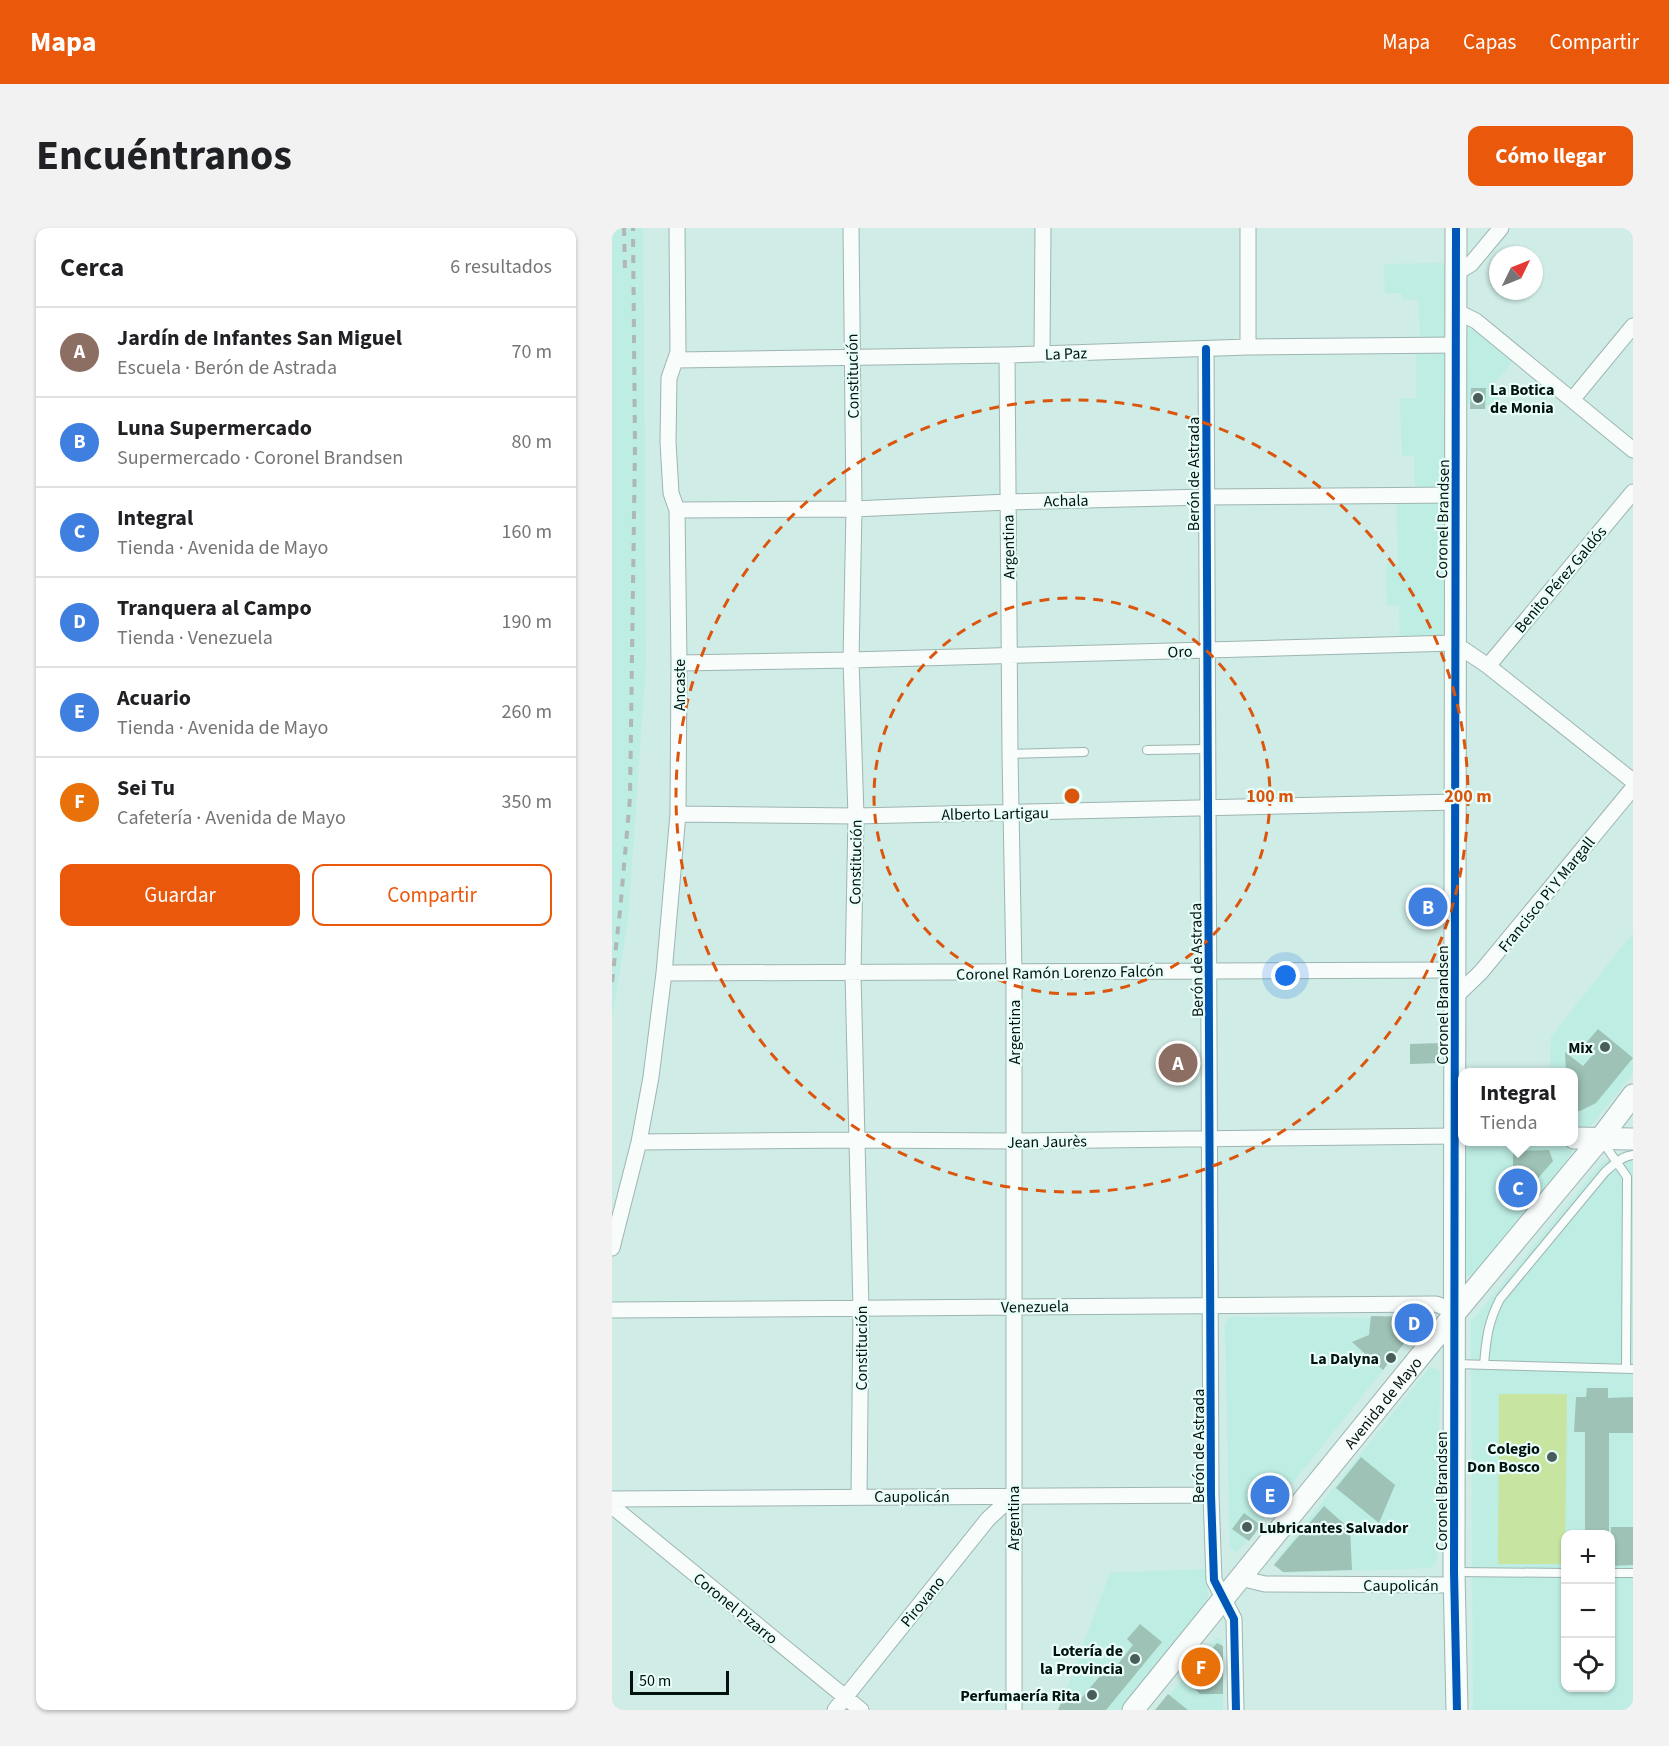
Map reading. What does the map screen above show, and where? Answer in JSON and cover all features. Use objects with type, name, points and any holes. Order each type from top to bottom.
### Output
[{"type":"street","name":"Ancaste","points":[[612,1248],[639,1142],[651,1077],[664,973],[678,814],[677,510],[671,493],[668,442],[669,378],[678,352],[677,228]]},
{"type":"street","name":"Constitución","points":[[851,228],[854,509],[851,660],[856,816],[853,973],[861,1309],[859,1497]]},
{"type":"street","points":[[1042,353],[1043,228]]},
{"type":"street","points":[[1248,228],[1248,347]]},
{"type":"street","name":"Coronel Brandsen","points":[[1456,228],[1454,643],[1455,997],[1458,1101]]},
{"type":"street","points":[[1456,273],[1471,264],[1501,228]]},
{"type":"street","points":[[1456,311],[1476,321],[1633,450]]},
{"type":"street","points":[[1572,400],[1633,326]]},
{"type":"street","name":"La Paz","points":[[676,360],[1007,355],[1248,347],[1457,345]]},
{"type":"street","name":"Berón de Astrada","points":[[1206,349],[1206,650],[1212,1304],[1211,1495],[1214,1580],[1234,1619],[1236,1710]]},
{"type":"street","name":"Argentina","points":[[1007,355],[1010,813],[1014,972],[1014,1710]]},
{"type":"street","name":"Benito Pérez Galdós","points":[[1488,666],[1633,492]]},
{"type":"street","name":"Achala","points":[[677,510],[854,509],[1206,497],[1455,495]]},
{"type":"street","points":[[1454,643],[1488,666],[1633,781]]},
{"type":"street","name":"Oro","points":[[679,663],[1454,643]]},
{"type":"street","name":"Francisco Pi Y Margall","points":[[1455,997],[1481,972],[1633,788]]},
{"type":"street","name":"Alberto Lartigau","points":[[678,814],[856,816],[1456,801]]},
{"type":"street","name":"Coronel Ramón Lorenzo Falcón","points":[[664,973],[1455,970]]},
{"type":"street","name":"Avenida de Mayo","points":[[1133,1710],[1633,1095]]},
{"type":"street","name":"Jean Jaurès","points":[[639,1142],[1458,1136]]},
{"type":"street","points":[[1578,1138],[1633,1139]]},
{"type":"street","name":"Coronel Brandsen","points":[[1457,1710],[1454,1578],[1454,1364],[1459,1146]]},
{"type":"street","name":"Venezuela","points":[[612,1310],[1436,1304],[1456,1312]]},
{"type":"street","name":"Caupolicán","points":[[612,1499],[1211,1495]]},
{"type":"street","name":"Pirovano","points":[[835,1710],[988,1519],[1013,1496]]},
{"type":"street","name":"Coronel Pizarro","points":[[612,1506],[861,1710]]},
{"type":"street","name":"Caupolicán","points":[[1240,1578],[1265,1584],[1454,1578]]},
{"type":"lane","points":[[1147,750],[1207,749]]},
{"type":"lane","points":[[1010,754],[1084,752]]},
{"type":"lane","points":[[1600,1138],[1633,1186]]},
{"type":"lane","points":[[1484,1365],[1487,1332],[1500,1299],[1614,1159],[1633,1155]]},
{"type":"lane","points":[[1454,1364],[1630,1369],[1627,1177]]},
{"type":"lane","points":[[1454,1578],[1561,1573]]},
{"type":"lane","points":[[1615,1573],[1633,1573]]},
{"type":"shaded area","points":[[612,228],[643,228],[646,663],[628,919],[612,1019]]},
{"type":"shaded area","points":[[1447,263],[1446,337],[1420,338],[1419,300],[1402,299],[1401,293],[1385,293],[1384,264]]},
{"type":"shaded area","points":[[1472,327],[1514,360],[1493,385],[1503,407],[1463,404],[1464,331]]},
{"type":"shaded area","points":[[1416,350],[1444,351],[1447,354],[1445,486],[1441,487],[1415,488],[1414,456],[1402,456],[1400,399],[1416,398]]},
{"type":"shaded area","points":[[1438,499],[1447,503],[1446,634],[1400,638],[1399,605],[1387,605],[1386,564],[1398,564],[1397,500]]},
{"type":"shaded area","points":[[1633,933],[1633,1073],[1589,1128],[1578,1130],[1578,1068],[1550,1068],[1551,1037]]},
{"type":"shaded area","points":[[1570,1146],[1572,1149],[1570,1157],[1475,1274],[1467,1276],[1463,1272],[1462,1147]]},
{"type":"shaded area","name":"Colegio Don Bosco","points":[[1626,1150],[1633,1150],[1633,1710],[1473,1710],[1471,1322],[1601,1164]]},
{"type":"shaded area","points":[[1230,1317],[1417,1318],[1420,1324],[1237,1552],[1230,1548],[1225,1324]]},
{"type":"shaded area","points":[[1430,1367],[1440,1371],[1437,1561],[1431,1568],[1285,1573],[1274,1563]]},
{"type":"shaded area","points":[[1208,1569],[1208,1601],[1203,1610],[1122,1710],[1059,1710],[1110,1573]]},
{"type":"shaded area","points":[[1217,1637],[1222,1641],[1223,1710],[1157,1710]]},
{"type":"green space","points":[[1499,1394],[1567,1394],[1565,1530],[1561,1530],[1561,1564],[1498,1564]]},
{"type":"building","name":"La Botica de Monia","points":[[1471,388],[1486,388],[1485,409],[1470,409]]},
{"type":"building","points":[[1442,897],[1442,916],[1412,917],[1412,898]]},
{"type":"building","points":[[1598,1029],[1633,1058],[1596,1103],[1578,1111],[1578,1068],[1566,1068],[1565,1052],[1583,1066],[1596,1051],[1586,1043]]},
{"type":"building","points":[[1440,1043],[1441,1063],[1410,1064],[1410,1044]]},
{"type":"building","points":[[1549,1150],[1553,1161],[1518,1201],[1505,1190],[1518,1175],[1513,1171],[1513,1151]]},
{"type":"building","points":[[1371,1316],[1416,1317],[1420,1323],[1383,1370],[1352,1342],[1369,1335]]},
{"type":"building","points":[[1587,1388],[1608,1388],[1608,1398],[1633,1397],[1633,1433],[1609,1433],[1609,1530],[1585,1530],[1585,1432],[1574,1432],[1576,1397],[1586,1397]]},
{"type":"building","points":[[1361,1457],[1395,1485],[1379,1523],[1336,1488]]},
{"type":"building","points":[[1265,1482],[1283,1495],[1275,1507],[1257,1494]]},
{"type":"building","points":[[1324,1506],[1350,1529],[1352,1570],[1283,1572],[1274,1565]]},
{"type":"building","name":"Lubricantes Salvador","points":[[1244,1513],[1261,1525],[1249,1541],[1232,1529]]},
{"type":"building","points":[[1611,1527],[1633,1527],[1633,1565],[1615,1566],[1615,1530],[1611,1530]]},
{"type":"building","points":[[1140,1624],[1162,1642],[1106,1710],[1058,1710],[1066,1690],[1079,1701],[1105,1670],[1110,1674],[1133,1645],[1127,1639]]},
{"type":"building","points":[[1217,1643],[1223,1646],[1223,1694],[1200,1694],[1185,1680]]},
{"type":"building","points":[[1168,1694],[1188,1710],[1155,1710]]},
{"type":"railway","points":[[624,228],[625,270]]},
{"type":"railway","points":[[612,982],[630,798],[635,446],[633,228]]},
{"type":"cycle path","points":[[1456,228],[1454,1572],[1457,1710]]},
{"type":"cycle path","points":[[1206,349],[1211,1495],[1214,1580],[1234,1619],[1236,1710]]},
{"type":"place","name":"La Botica de Monia","points":[[1478,398]]},
{"type":"place","name":"Luna Supermercado","points":[[1428,907]]},
{"type":"place","name":"Mix","points":[[1605,1047]]},
{"type":"place","name":"Jardín de Infantes San Miguel","points":[[1178,1063]]},
{"type":"place","name":"Integral","points":[[1518,1188]]},
{"type":"place","name":"Tranquera al Campo","points":[[1414,1323]]},
{"type":"place","name":"La Dalyna","points":[[1391,1358]]},
{"type":"place","name":"Colegio Don Bosco","points":[[1552,1457]]},
{"type":"place","name":"Acuario","points":[[1270,1495]]},
{"type":"place","name":"Lubricantes Salvador","points":[[1247,1527]]},
{"type":"place","name":"Lotería de la Provincia","points":[[1135,1659]]},
{"type":"place","name":"Sei Tu","points":[[1201,1667]]},
{"type":"place","name":"Perfumaería Rita","points":[[1092,1695]]}]
